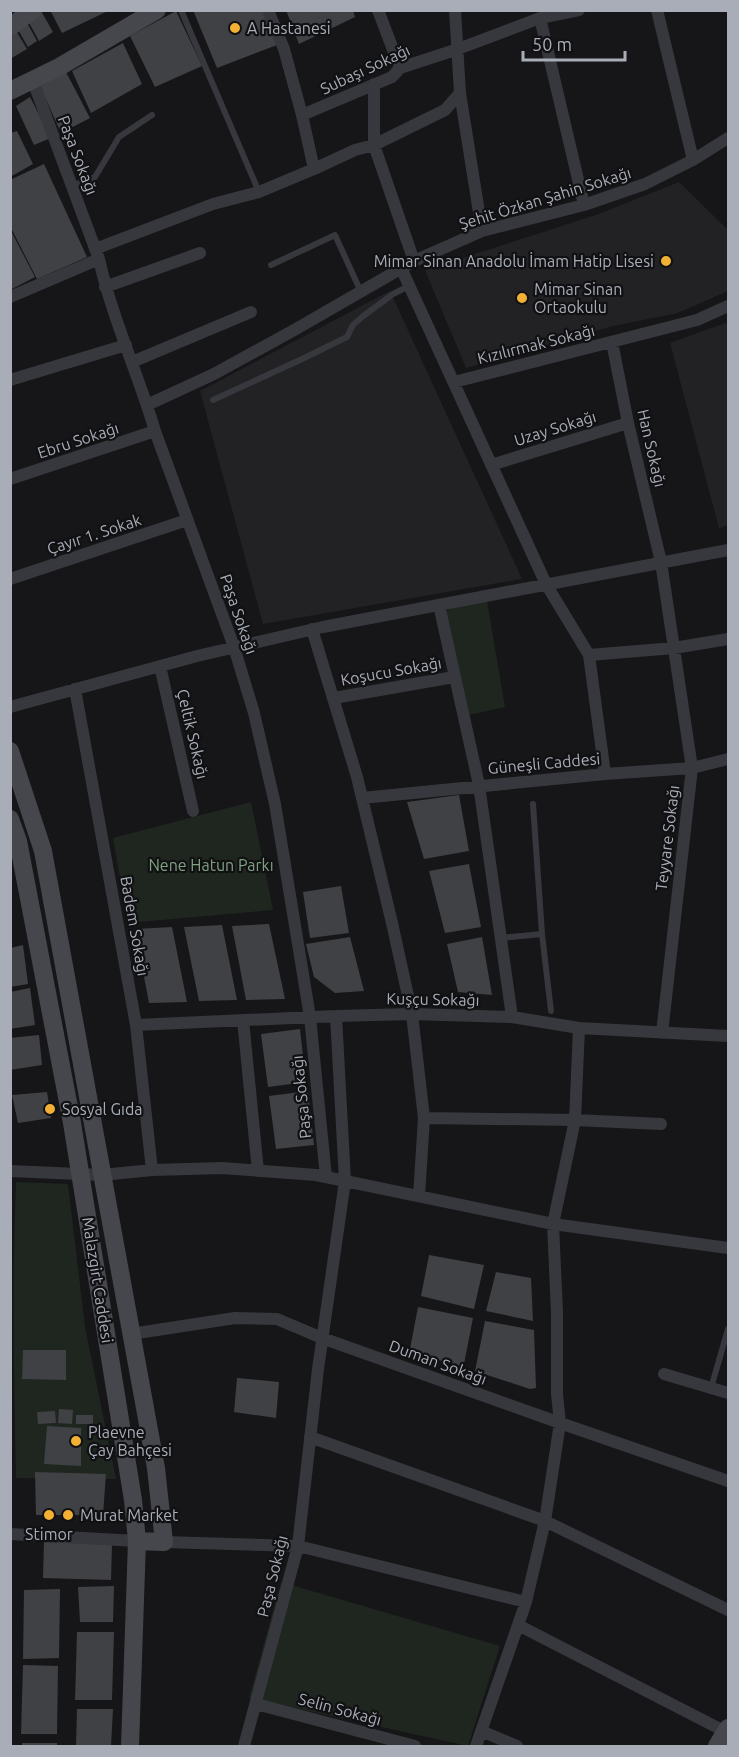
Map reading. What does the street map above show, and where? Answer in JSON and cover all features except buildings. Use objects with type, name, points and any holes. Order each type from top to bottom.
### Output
[{"type":"main road","points":[[10,27],[33,10]]},
{"type":"main road","points":[[10,100],[59,67],[157,10]]},
{"type":"main road","points":[[10,91],[59,67]]},
{"type":"main road","name":"Malazgirt Caddesi","points":[[10,751],[43,851],[156,1468],[164,1542]]},
{"type":"main road","name":"Malazgirt Caddesi","points":[[10,819],[18,841],[81,1175],[133,1500],[137,1542],[130,1746]]},
{"type":"main road","points":[[137,1542],[164,1542]]},
{"type":"street","points":[[268,10],[284,50],[314,169]]},
{"type":"street","points":[[378,10],[400,68]]},
{"type":"street","points":[[455,10],[460,93],[482,231]]},
{"type":"street","name":"Subaşı Sokağı","points":[[302,115],[392,77],[400,68],[540,18],[579,10]]},
{"type":"street","points":[[657,10],[693,160]]},
{"type":"street","points":[[540,18],[584,205]]},
{"type":"street","name":"Paşa Sokağı","points":[[34,84],[97,254],[105,287],[234,647],[254,713],[274,804],[310,1017],[326,1177]]},
{"type":"street","points":[[374,84],[374,145],[414,261]]},
{"type":"street","points":[[10,297],[97,254],[213,204],[259,192],[355,150],[374,145],[445,110],[460,93]]},
{"type":"street","name":"Şehit Özkan Şahin Sokağı","points":[[147,405],[214,374],[402,270],[414,261],[482,231],[584,205],[645,184],[693,160],[729,138]]},
{"type":"street","points":[[105,287],[200,253]]},
{"type":"street","points":[[402,270],[546,584],[589,656],[605,774]]},
{"type":"street","name":"Kızılırmak Sokağı","points":[[454,382],[697,320],[729,306]]},
{"type":"street","points":[[132,362],[251,312]]},
{"type":"street","name":"Han Sokağı","points":[[612,342],[628,423],[661,562],[674,648]]},
{"type":"street","points":[[10,380],[126,345]]},
{"type":"street","name":"Uzay Sokağı","points":[[491,465],[628,423]]},
{"type":"street","name":"Ebru Sokağı","points":[[10,479],[155,431]]},
{"type":"street","name":"Çayır 1. Sokak","points":[[10,579],[187,520]]},
{"type":"street","points":[[10,707],[160,666],[312,629],[729,550]]},
{"type":"street","points":[[439,605],[479,785],[512,1017]]},
{"type":"street","points":[[312,629],[362,798],[412,1014],[424,1118],[419,1196]]},
{"type":"street","points":[[589,656],[674,648],[729,639]]},
{"type":"street","name":"Teyyare Sokağı","points":[[662,1033],[692,768],[674,648]]},
{"type":"street","name":"Çeltik Sokağı","points":[[160,666],[194,811]]},
{"type":"street","name":"Koşucu Sokağı","points":[[334,698],[454,677]]},
{"type":"street","name":"Badem Sokağı","points":[[75,689],[136,1025],[152,1170]]},
{"type":"street","name":"Güneşli Caddesi","points":[[362,798],[479,785],[692,768],[729,759]]},
{"type":"street","name":"Kuşçu Sokağı","points":[[136,1025],[412,1014],[512,1017],[579,1028],[729,1036]]},
{"type":"street","name":"Paşa Sokağı","points":[[244,1746],[298,1546],[322,1338],[345,1181],[336,1016]]},
{"type":"street","points":[[243,1020],[258,1170]]},
{"type":"street","points":[[476,1746],[526,1602],[545,1521],[560,1423],[557,1394],[557,1312],[553,1224],[575,1120],[579,1028]]},
{"type":"street","points":[[424,1118],[575,1120],[661,1124]]},
{"type":"street","points":[[10,1171],[102,1175],[152,1170],[222,1168],[326,1177],[553,1224],[729,1248]]},
{"type":"street","name":"Duman Sokağı","points":[[131,1334],[235,1318],[277,1319],[322,1338],[729,1481]]},
{"type":"street","points":[[664,1374],[729,1393]]},
{"type":"street","points":[[310,1437],[545,1521],[729,1610]]},
{"type":"street","points":[[10,1534],[137,1542]]},
{"type":"street","points":[[164,1542],[298,1546],[526,1602]]},
{"type":"street","points":[[518,1625],[724,1735]]},
{"type":"street","name":"Selin Sokağı","points":[[256,1704],[415,1746]]},
{"type":"street","points":[[481,1731],[517,1746]]},
{"type":"lane","points":[[181,10],[259,192]]},
{"type":"lane","points":[[72,186],[95,177],[119,137],[152,115]]},
{"type":"lane","points":[[271,265],[335,235],[361,293]]},
{"type":"lane","points":[[213,400],[347,336],[353,325],[362,317],[393,294],[409,286]]},
{"type":"lane","points":[[533,804],[542,934],[551,1011]]},
{"type":"lane","points":[[500,939],[542,934]]},
{"type":"lane","points":[[711,1388],[729,1329]]},
{"type":"shaded area","points":[[679,182],[728,230],[728,291],[678,313],[613,326],[466,368],[425,270],[596,215]]},
{"type":"shaded area","points":[[390,291],[522,579],[263,624],[200,391]]},
{"type":"shaded area","points":[[728,322],[728,525],[719,528],[670,343]]},
{"type":"green space","points":[[487,601],[505,707],[469,715],[446,612],[451,608]]},
{"type":"green space","name":"Nene Hatun Parkı","points":[[251,802],[273,910],[128,923],[113,838]]},
{"type":"green space","points":[[16,1182],[68,1184],[85,1327],[116,1479],[16,1478],[14,1293]]},
{"type":"green space","points":[[281,1582],[500,1646],[468,1746],[249,1698]]},
{"type":"place","name":"A Hastanesi","points":[[235,28]]},
{"type":"place","name":"Mimar Sinan Anadolu İmam Hatip Lisesi","points":[[666,261]]},
{"type":"place","name":"Mimar Sinan Ortaokulu","points":[[522,298]]},
{"type":"place","name":"Sosyal Gıda","points":[[50,1109]]},
{"type":"place","name":"Plaevne Çay Bahçesi","points":[[76,1441]]},
{"type":"place","name":"Stimor","points":[[49,1515]]},
{"type":"place","name":"Murat Market","points":[[68,1515]]}]
